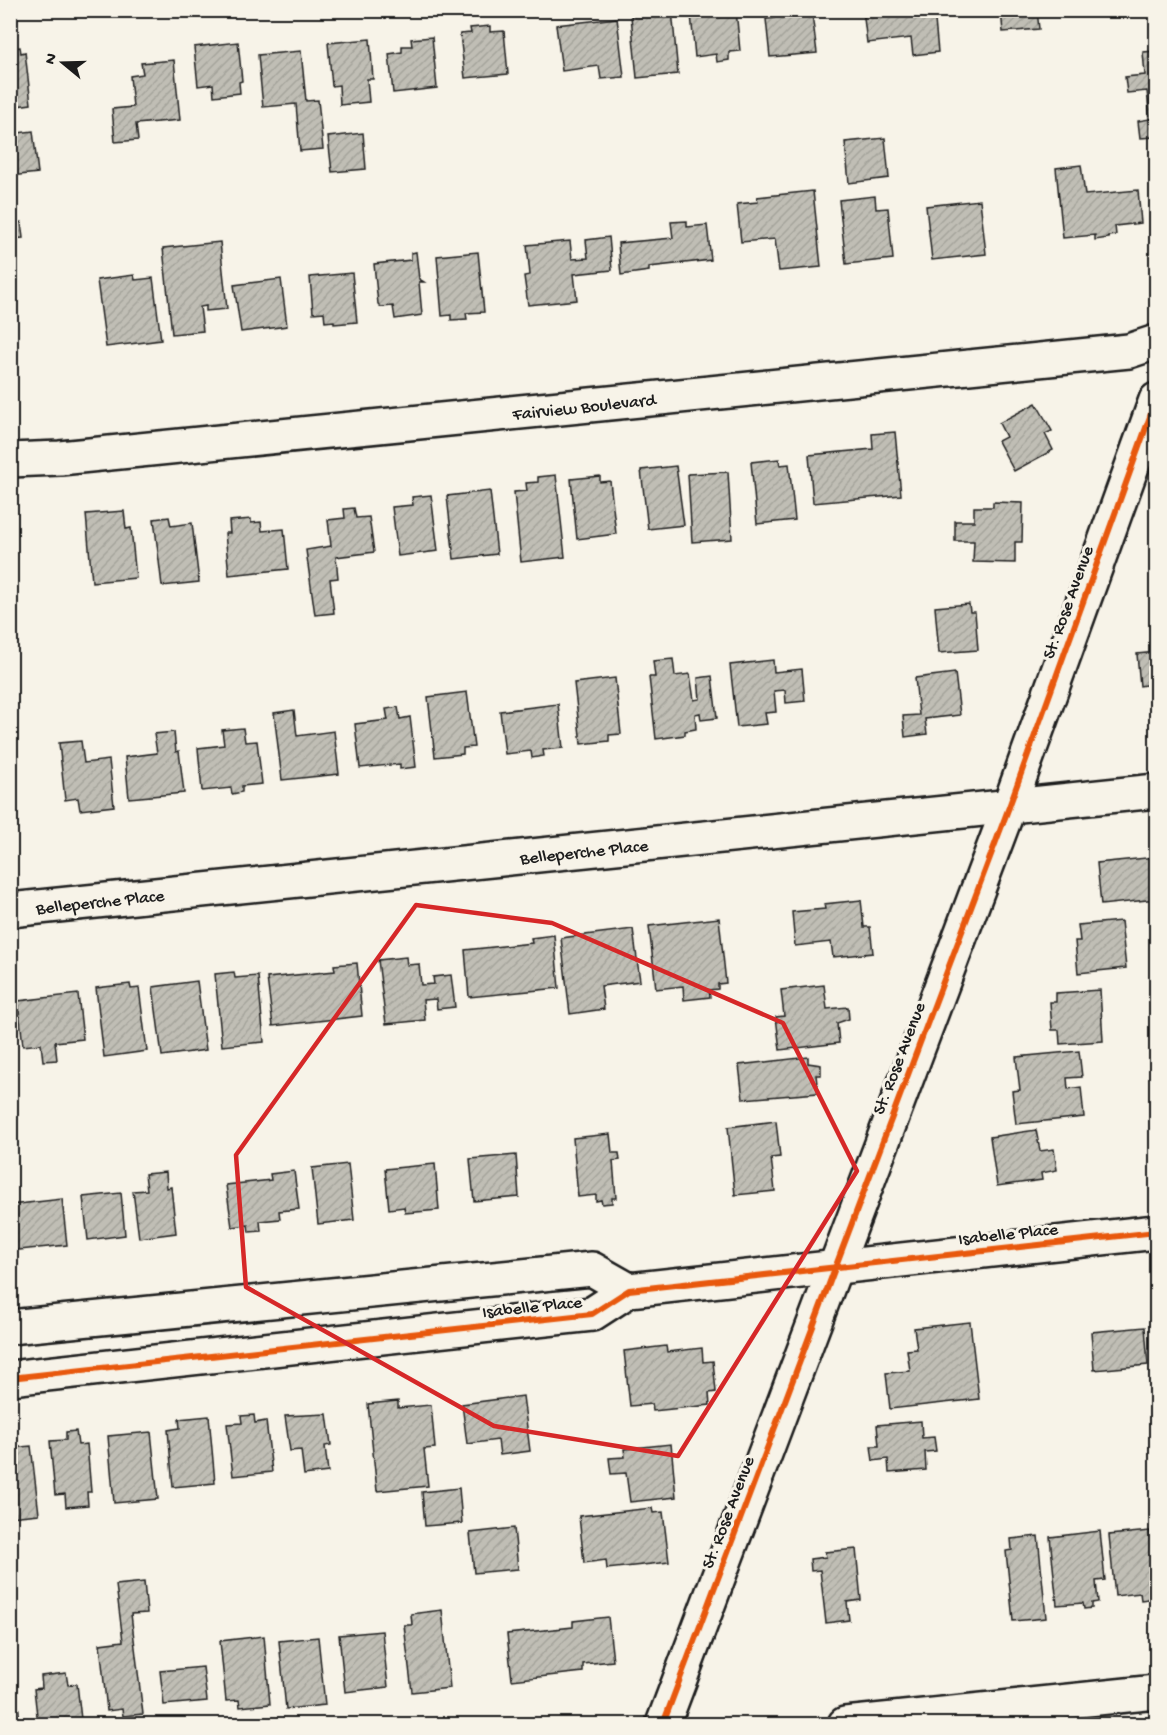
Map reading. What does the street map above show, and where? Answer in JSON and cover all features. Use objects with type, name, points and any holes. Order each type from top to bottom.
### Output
[{"type":"street","name":"Fairview Boulevard","points":[[10,460],[60,458],[1129,351],[1156,342]]},
{"type":"street","name":"St. Rose Avenue","points":[[663,1725],[1009,807],[1156,400]]},
{"type":"street","name":"Belleperche Place","points":[[10,910],[1156,791]]},
{"type":"street","name":"Isabelle Place","points":[[10,1378],[592,1314],[629,1290],[1156,1233]]},
{"type":"street","name":"Isabelle Place","points":[[10,1328],[592,1269],[629,1290]]},
{"type":"street","points":[[262,1302],[265,1351]]},
{"type":"street","points":[[845,1725],[1156,1692]]},
{"type":"highlighted area","points":[[416,905],[552,923],[783,1023],[857,1171],[678,1456],[494,1426],[246,1287],[236,1155]]},
{"type":"building","points":[[652,10],[672,10],[678,74],[637,78],[631,16],[653,14]]},
{"type":"building","points":[[695,10],[736,10],[740,51],[729,52],[729,60],[717,62],[716,54],[695,57],[691,14],[695,14]]},
{"type":"building","points":[[773,10],[805,10],[805,15],[812,14],[817,53],[770,57],[766,19],[774,18]]},
{"type":"building","points":[[863,10],[934,10],[938,52],[913,55],[911,38],[867,43]]},
{"type":"building","points":[[1001,10],[1037,10],[1039,29],[1003,32]]},
{"type":"building","points":[[617,18],[624,77],[601,79],[599,66],[562,71],[556,25]]},
{"type":"building","points":[[490,26],[490,32],[504,31],[508,74],[465,78],[460,34],[471,33],[470,28]]},
{"type":"building","points":[[432,37],[437,88],[393,93],[389,54],[402,52],[402,46],[412,46],[411,39]]},
{"type":"building","points":[[370,39],[373,79],[367,79],[369,102],[340,105],[339,85],[332,86],[328,43]]},
{"type":"building","points":[[238,42],[242,81],[239,82],[240,93],[214,96],[213,84],[198,86],[194,47]]},
{"type":"building","points":[[20,47],[21,53],[25,52],[31,104],[10,107],[10,48]]},
{"type":"building","points":[[301,51],[306,101],[318,100],[323,149],[300,151],[296,104],[263,107],[258,55]]},
{"type":"building","points":[[1156,51],[1156,142],[1155,137],[1140,138],[1138,121],[1150,119],[1147,91],[1127,93],[1125,77],[1145,75],[1143,52]]},
{"type":"building","points":[[174,60],[180,120],[136,124],[138,140],[115,142],[112,109],[133,107],[130,76],[143,74],[141,63]]},
{"type":"building","points":[[33,131],[38,173],[10,176],[10,134]]},
{"type":"building","points":[[363,133],[366,169],[332,172],[328,137]]},
{"type":"building","points":[[885,138],[889,178],[849,183],[845,142]]},
{"type":"building","points":[[1081,165],[1085,195],[1138,190],[1141,223],[1115,226],[1116,235],[1108,236],[1109,238],[1095,240],[1095,235],[1063,238],[1056,168]]},
{"type":"building","points":[[10,190],[14,223],[21,222],[23,238],[10,239]]},
{"type":"building","points":[[813,191],[821,267],[779,271],[775,239],[741,242],[737,204],[758,202],[757,197]]},
{"type":"building","points":[[875,196],[876,209],[888,208],[893,259],[846,264],[839,200]]},
{"type":"building","points":[[980,200],[986,254],[932,260],[926,206]]},
{"type":"building","points":[[687,221],[687,227],[707,225],[711,260],[649,267],[649,271],[621,275],[618,243],[673,238],[671,222]]},
{"type":"building","points":[[609,237],[612,270],[574,274],[577,300],[528,305],[524,276],[530,275],[527,245],[570,241],[572,259],[588,258],[586,240]]},
{"type":"building","points":[[220,242],[227,309],[206,311],[206,306],[200,307],[203,331],[172,334],[163,248]]},
{"type":"building","points":[[416,252],[419,279],[424,282],[419,282],[422,315],[395,319],[393,306],[381,307],[378,304],[374,264],[411,260],[411,253]]},
{"type":"building","points":[[478,252],[484,312],[466,313],[467,319],[451,320],[451,315],[442,316],[437,256]]},
{"type":"building","points":[[352,273],[357,322],[334,324],[334,321],[325,322],[324,312],[313,313],[310,277]]},
{"type":"building","points":[[134,275],[135,280],[153,278],[161,340],[106,347],[97,280]]},
{"type":"building","points":[[281,279],[287,326],[241,332],[234,285]]},
{"type":"building","points":[[1036,403],[1052,431],[1045,434],[1053,450],[1014,471],[998,441],[1006,437],[999,423]]},
{"type":"building","points":[[895,432],[901,495],[813,503],[809,455],[873,449],[872,434]]},
{"type":"building","points":[[779,459],[780,465],[789,464],[795,520],[757,524],[751,462]]},
{"type":"building","points":[[676,466],[684,525],[648,529],[641,470]]},
{"type":"building","points":[[728,472],[732,539],[692,542],[688,474]]},
{"type":"building","points":[[556,475],[565,557],[521,562],[514,492],[527,491],[526,483],[538,482],[538,477]]},
{"type":"building","points":[[600,476],[600,482],[610,481],[616,534],[577,539],[571,479]]},
{"type":"building","points":[[490,491],[497,554],[454,559],[447,496]]},
{"type":"building","points":[[431,495],[438,551],[398,556],[392,507],[413,505],[412,497]]},
{"type":"building","points":[[993,502],[1023,503],[1022,542],[1015,542],[1015,563],[973,562],[974,541],[955,541],[955,521],[974,521],[974,507],[993,507]]},
{"type":"building","points":[[354,508],[356,518],[369,517],[374,552],[336,557],[338,578],[330,579],[334,613],[315,615],[306,550],[331,546],[328,520],[345,518],[344,509]]},
{"type":"building","points":[[124,511],[126,529],[131,528],[136,578],[92,582],[86,514]]},
{"type":"building","points":[[169,517],[171,526],[192,523],[199,582],[162,586],[154,519]]},
{"type":"building","points":[[251,519],[251,523],[261,522],[262,531],[284,529],[288,569],[229,575],[225,533],[230,533],[229,521]]},
{"type":"building","points":[[969,604],[970,612],[975,612],[978,650],[939,653],[935,607]]},
{"type":"building","points":[[1156,652],[1155,712],[1152,684],[1140,686],[1137,654]]},
{"type":"building","points":[[673,659],[675,676],[690,674],[694,700],[700,699],[698,678],[712,676],[717,718],[701,720],[700,713],[695,714],[696,729],[685,731],[685,735],[656,739],[649,677],[655,677],[653,661]]},
{"type":"building","points":[[773,660],[774,672],[802,669],[805,701],[786,703],[785,690],[774,691],[776,712],[765,713],[767,724],[737,727],[730,665]]},
{"type":"building","points":[[955,673],[960,715],[925,719],[927,734],[905,737],[903,716],[919,715],[915,678]]},
{"type":"building","points":[[615,678],[621,734],[609,735],[609,741],[581,744],[574,683]]},
{"type":"building","points":[[467,692],[474,747],[463,748],[463,754],[435,757],[428,697]]},
{"type":"building","points":[[558,704],[563,748],[543,750],[544,756],[532,758],[531,751],[505,754],[500,711]]},
{"type":"building","points":[[398,707],[400,719],[410,717],[416,767],[400,769],[400,764],[360,768],[355,724],[388,720],[386,709]]},
{"type":"building","points":[[294,710],[297,736],[334,731],[339,774],[282,780],[274,713]]},
{"type":"building","points":[[10,726],[14,726],[18,760],[10,761]]},
{"type":"building","points":[[243,728],[245,742],[257,741],[262,784],[242,786],[242,792],[232,794],[231,788],[202,791],[198,748],[224,745],[222,730]]},
{"type":"building","points":[[174,732],[176,752],[179,751],[184,793],[129,798],[125,757],[157,753],[154,734]]},
{"type":"building","points":[[81,741],[84,763],[109,760],[114,806],[80,810],[78,798],[65,800],[59,743]]},
{"type":"building","points":[[1156,857],[1156,899],[1101,905],[1097,863]]},
{"type":"building","points":[[861,900],[864,927],[870,927],[873,953],[833,957],[831,942],[795,946],[792,912],[825,909],[824,904]]},
{"type":"building","points":[[719,918],[726,983],[718,984],[718,989],[709,990],[710,997],[684,1000],[683,986],[656,989],[649,926]]},
{"type":"building","points":[[1121,921],[1126,968],[1078,973],[1075,941],[1080,941],[1078,925]]},
{"type":"building","points":[[633,929],[640,981],[601,986],[604,1009],[570,1014],[561,938]]},
{"type":"building","points":[[554,935],[559,988],[469,997],[465,950],[532,943],[531,938]]},
{"type":"building","points":[[406,957],[407,965],[419,964],[421,985],[434,984],[433,977],[451,975],[455,1007],[437,1009],[436,999],[423,1000],[425,1020],[386,1024],[378,960]]},
{"type":"building","points":[[357,963],[362,1016],[273,1026],[267,978],[335,971],[334,965]]},
{"type":"building","points":[[234,972],[235,978],[258,976],[264,1042],[222,1046],[215,974]]},
{"type":"building","points":[[197,981],[206,1050],[162,1056],[153,987]]},
{"type":"building","points":[[130,984],[131,989],[139,988],[147,1051],[104,1057],[96,988]]},
{"type":"building","points":[[824,985],[827,1009],[848,1007],[849,1019],[837,1023],[839,1043],[780,1050],[776,1017],[784,1016],[781,990]]},
{"type":"building","points":[[1100,990],[1103,1041],[1060,1044],[1059,1030],[1052,1030],[1050,1002],[1056,1002],[1056,993]]},
{"type":"building","points":[[78,994],[83,1039],[55,1042],[57,1060],[43,1061],[41,1044],[23,1046],[18,1001]]},
{"type":"building","points":[[1079,1051],[1082,1077],[1067,1078],[1068,1089],[1081,1087],[1084,1117],[1016,1124],[1012,1091],[1020,1090],[1016,1057]]},
{"type":"building","points":[[808,1057],[808,1063],[821,1065],[821,1075],[816,1075],[818,1093],[743,1099],[739,1065]]},
{"type":"building","points":[[776,1121],[780,1157],[771,1158],[775,1191],[735,1195],[728,1127]]},
{"type":"building","points":[[1036,1130],[1040,1151],[1054,1149],[1057,1170],[1041,1173],[1042,1180],[997,1186],[990,1137]]},
{"type":"building","points":[[610,1134],[612,1153],[619,1153],[620,1160],[613,1161],[616,1198],[612,1198],[612,1203],[602,1204],[601,1200],[596,1201],[596,1195],[578,1197],[573,1138]]},
{"type":"building","points":[[516,1155],[519,1197],[474,1201],[470,1159]]},
{"type":"building","points":[[348,1164],[354,1220],[318,1224],[312,1168]]},
{"type":"building","points":[[435,1164],[439,1210],[405,1213],[404,1207],[389,1209],[385,1169]]},
{"type":"building","points":[[294,1171],[299,1209],[279,1211],[280,1219],[260,1221],[261,1231],[249,1232],[248,1225],[232,1227],[226,1185],[271,1180],[270,1174]]},
{"type":"building","points":[[166,1172],[167,1188],[171,1187],[176,1233],[139,1238],[133,1191],[147,1190],[145,1174]]},
{"type":"building","points":[[121,1193],[125,1235],[88,1240],[83,1197]]},
{"type":"building","points":[[62,1199],[67,1245],[10,1251],[10,1205]]},
{"type":"building","points":[[970,1322],[979,1399],[890,1409],[886,1373],[910,1371],[907,1350],[917,1349],[914,1328]]},
{"type":"building","points":[[1145,1327],[1148,1365],[1094,1370],[1091,1332]]},
{"type":"building","points":[[666,1346],[667,1352],[702,1348],[703,1362],[713,1361],[716,1392],[709,1393],[710,1405],[653,1411],[652,1404],[630,1406],[624,1351]]},
{"type":"building","points":[[523,1396],[530,1451],[500,1455],[498,1440],[467,1444],[462,1404]]},
{"type":"building","points":[[398,1401],[398,1408],[431,1405],[435,1448],[424,1449],[428,1486],[377,1491],[368,1404]]},
{"type":"building","points":[[327,1414],[331,1445],[325,1446],[328,1472],[304,1475],[301,1450],[290,1451],[285,1416]]},
{"type":"building","points":[[254,1415],[255,1423],[266,1421],[272,1472],[233,1476],[227,1424],[242,1423],[241,1416]]},
{"type":"building","points":[[209,1416],[215,1483],[173,1487],[168,1430],[180,1428],[179,1419]]},
{"type":"building","points":[[921,1421],[922,1438],[934,1437],[936,1451],[925,1452],[926,1470],[889,1473],[888,1459],[873,1461],[871,1446],[879,1446],[877,1425]]},
{"type":"building","points":[[76,1431],[78,1445],[87,1444],[91,1492],[87,1492],[88,1505],[66,1507],[65,1494],[55,1495],[50,1441],[66,1440],[66,1432]]},
{"type":"building","points":[[151,1432],[158,1499],[114,1503],[108,1436]]},
{"type":"building","points":[[671,1444],[676,1497],[630,1502],[626,1473],[611,1474],[609,1458],[625,1457],[624,1449]]},
{"type":"building","points":[[31,1446],[39,1514],[10,1517],[10,1448]]},
{"type":"building","points":[[459,1488],[462,1523],[425,1526],[422,1492]]},
{"type":"building","points":[[652,1508],[653,1513],[663,1512],[669,1562],[607,1569],[606,1560],[584,1563],[579,1516]]},
{"type":"building","points":[[514,1528],[518,1569],[474,1573],[470,1533]]},
{"type":"building","points":[[1100,1531],[1105,1580],[1096,1581],[1098,1602],[1092,1603],[1092,1608],[1084,1609],[1083,1603],[1057,1605],[1050,1537]]},
{"type":"building","points":[[1150,1531],[1153,1561],[1156,1560],[1156,1598],[1141,1600],[1140,1593],[1115,1596],[1109,1535]]},
{"type":"building","points":[[1038,1536],[1046,1618],[1013,1621],[1006,1551],[1012,1550],[1011,1539]]},
{"type":"building","points":[[856,1549],[861,1600],[847,1602],[849,1620],[826,1623],[820,1570],[811,1571],[810,1559],[826,1557],[825,1552]]},
{"type":"building","points":[[144,1582],[147,1613],[131,1614],[143,1714],[123,1716],[122,1709],[107,1711],[100,1644],[123,1641],[116,1585]]},
{"type":"building","points":[[442,1610],[450,1688],[412,1692],[404,1625],[412,1625],[411,1614]]},
{"type":"building","points":[[608,1617],[613,1661],[583,1664],[583,1672],[512,1680],[507,1634],[573,1627],[573,1621]]},
{"type":"building","points":[[382,1631],[388,1687],[345,1692],[339,1635]]},
{"type":"building","points":[[264,1636],[270,1704],[240,1707],[239,1700],[226,1701],[220,1641]]},
{"type":"building","points":[[318,1637],[325,1705],[286,1709],[279,1641]]},
{"type":"building","points":[[203,1667],[207,1701],[164,1705],[160,1671]]},
{"type":"building","points":[[66,1673],[68,1685],[77,1684],[81,1719],[64,1721],[64,1724],[38,1724],[34,1689],[42,1688],[41,1676]]},
{"type":"building","points":[[13,1676],[13,1683],[16,1682],[20,1724],[10,1724],[10,1677]]},
{"type":"cycle path","points":[[663,1724],[1009,807],[1156,400]]},
{"type":"cycle path","points":[[10,1378],[592,1314],[629,1290],[1156,1232]]}]
